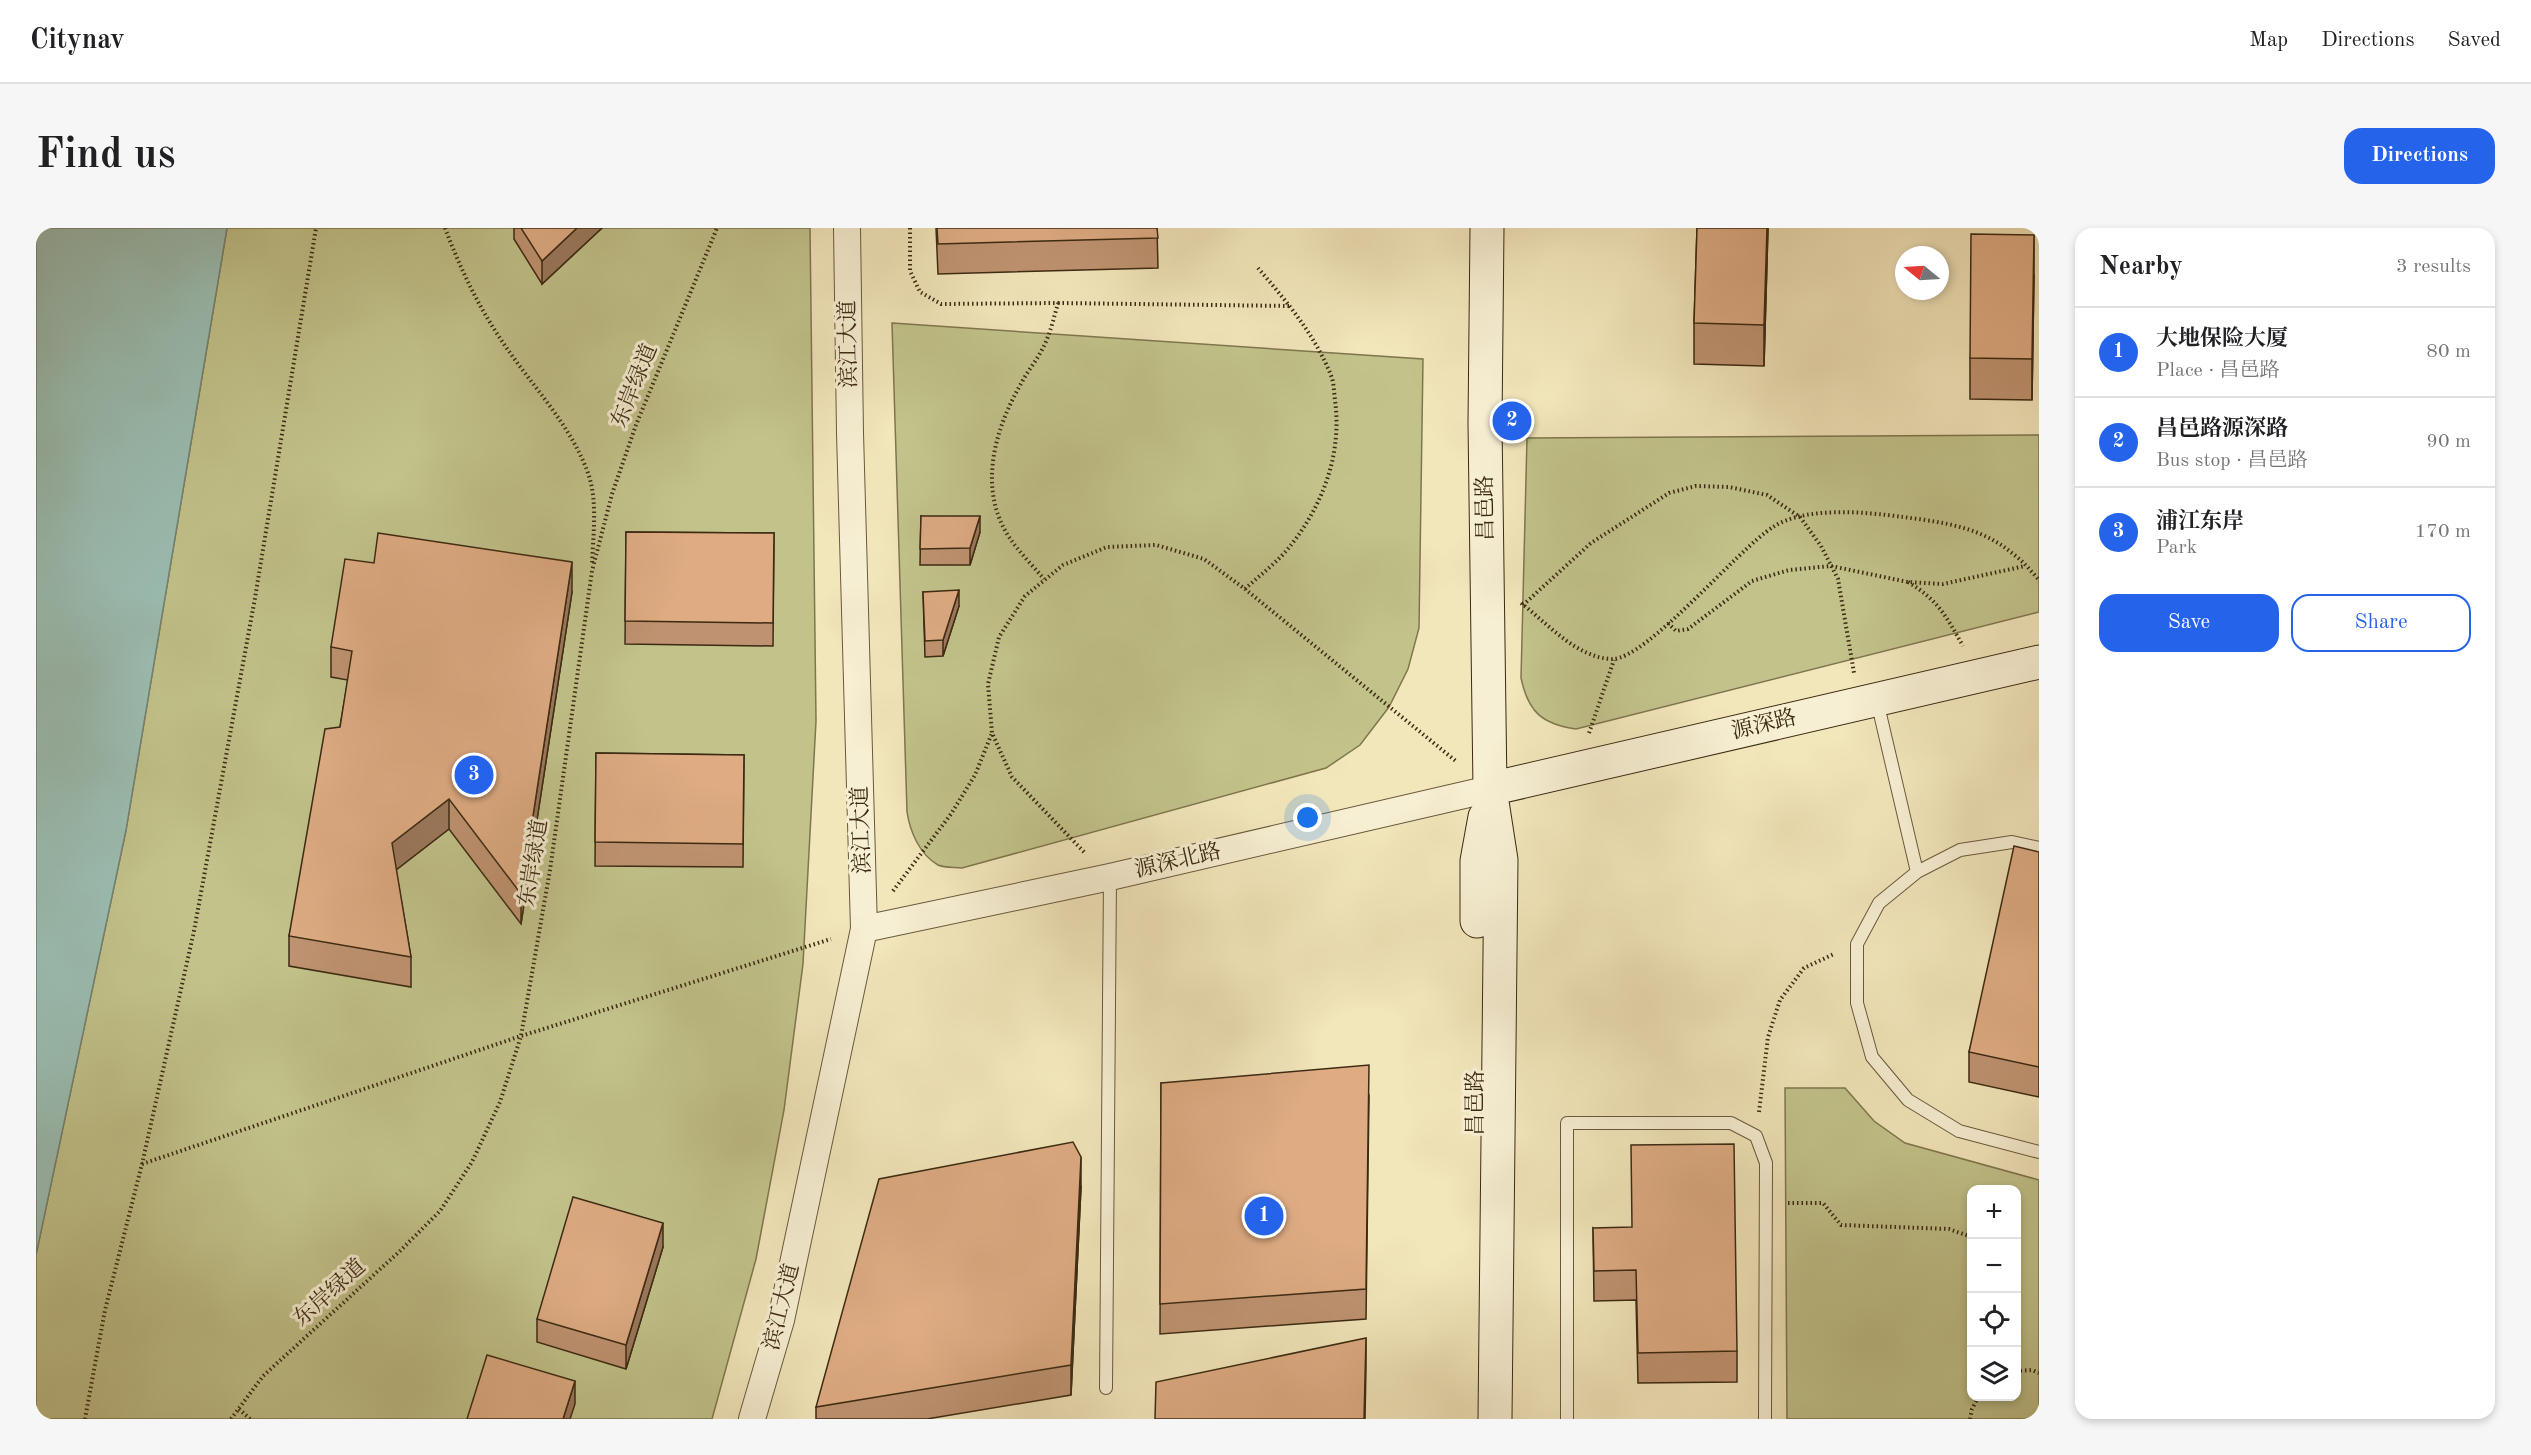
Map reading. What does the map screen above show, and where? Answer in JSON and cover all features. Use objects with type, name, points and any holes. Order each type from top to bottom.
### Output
[{"type":"main road","name":"昌邑路","points":[[1487,228],[1487,577],[1490,789],[1500,860],[1495,1419]]},
{"type":"main road","name":"源深路","points":[[1490,789],[2039,662]]},
{"type":"main road","name":"昌邑路","points":[[1472,1419],[1476,1309],[1477,861],[1490,789]]},
{"type":"street","name":"滨江大道","points":[[752,1419],[781,1320],[864,929],[850,433],[847,228]]},
{"type":"street","name":"源深北路","points":[[864,929],[1110,877],[1490,789]]},
{"type":"lane","points":[[1868,701],[1917,872]]},
{"type":"lane","points":[[2039,848],[2012,842],[1960,850],[1917,872],[1879,903],[1857,944],[1857,1003],[1872,1057],[1908,1100],[1959,1131],[2039,1152]]},
{"type":"lane","points":[[1106,1388],[1110,877]]},
{"type":"lane","points":[[1567,1419],[1567,1123],[1731,1122],[1756,1136],[1766,1163],[1765,1419]]},
{"type":"path","points":[[85,1419],[105,1310],[142,1164],[194,931],[255,598],[316,228]]},
{"type":"path","points":[[445,228],[469,285],[498,336],[574,442],[588,474],[593,501],[592,571]]},
{"type":"path","name":"东岸绿道","points":[[231,1419],[263,1376],[400,1251],[440,1210],[472,1162],[500,1102],[520,1036],[550,870],[592,571],[612,494],[636,425],[717,228]]},
{"type":"path","points":[[910,228],[910,271],[920,292],[941,303],[1291,306]]},
{"type":"path","points":[[1245,589],[1291,546],[1316,507],[1333,466],[1338,422],[1333,380],[1318,346],[1291,306],[1258,268]]},
{"type":"path","points":[[1044,579],[1009,536],[995,507],[991,473],[999,426],[1051,330],[1058,303]]},
{"type":"path","points":[[1523,605],[1591,543],[1669,493],[1696,486],[1729,487],[1767,495],[1800,517],[1821,546],[1838,579],[1868,701]]},
{"type":"path","points":[[1487,577],[1585,653],[1614,660],[1642,647],[1773,527],[1806,514],[1875,513],[1955,525],[1987,536],[2014,554],[2039,580]]},
{"type":"path","points":[[1110,877],[1044,813],[1012,777],[992,733],[988,684],[999,637],[1025,596],[1063,565],[1107,547],[1156,545],[1204,559],[1245,589],[1490,789]]},
{"type":"path","points":[[1668,623],[1676,631],[1688,629],[1752,580],[1789,570],[1831,566],[1908,582],[1943,584],[2025,566]]},
{"type":"path","points":[[1908,582],[1927,594],[1942,609],[1980,676]]},
{"type":"path","points":[[1577,768],[1614,660]]},
{"type":"path","points":[[142,1164],[520,1036],[864,929],[951,814],[975,775],[992,733]]},
{"type":"path","points":[[1756,1136],[1768,1037],[1780,1000],[1804,968],[1857,944]]},
{"type":"path","points":[[1766,1204],[1823,1203],[1841,1225],[1950,1229],[1967,1235]]},
{"type":"path","points":[[2021,1371],[2032,1370],[2039,1373]]},
{"type":"path","points":[[1970,1419],[1976,1401]]},
{"type":"path","points":[[239,1409],[250,1419]]},
{"type":"green space","points":[[227,228],[810,228],[816,721],[803,964],[784,1110],[756,1259],[712,1419],[36,1419],[36,1255],[126,830]]},
{"type":"green space","points":[[892,323],[1423,359],[1419,628],[1408,669],[1389,707],[1360,745],[1326,768],[962,868],[940,866],[931,860],[917,842],[910,827],[907,812]]},
{"type":"green space","points":[[2039,435],[2039,612],[1576,729],[1546,720],[1538,714],[1528,700],[1521,678],[1527,438]]},
{"type":"green space","points":[[1785,1088],[1845,1088],[1874,1121],[1905,1143],[2039,1180],[2039,1419],[1787,1419]]},
{"type":"water","points":[[36,228],[227,228],[126,830],[36,1255]]},
{"type":"building","points":[[521,228],[577,228],[542,261]]},
{"type":"building","points":[[937,228],[1157,228],[1158,238],[938,244]]},
{"type":"building","points":[[1697,228],[1767,228],[1764,325],[1694,323]]},
{"type":"building","points":[[1971,234],[2034,235],[2032,359],[1970,358]]},
{"type":"building","points":[[921,516],[980,516],[970,548],[920,549]]},
{"type":"building","points":[[626,532],[774,533],[773,623],[625,621]]},
{"type":"building","points":[[378,533],[572,562],[521,894],[449,799],[392,843],[411,957],[289,936],[325,729],[340,727],[352,651],[331,647],[345,559],[374,563]]},
{"type":"building","points":[[959,590],[943,640],[925,641],[923,592]]},
{"type":"building","points":[[596,753],[744,755],[743,844],[595,842]]},
{"type":"building","points":[[2014,846],[2039,852],[2039,1067],[1969,1052]]},
{"type":"building","points":[[1369,1065],[1366,1289],[1160,1304],[1161,1083]]},
{"type":"building","points":[[1073,1142],[1081,1157],[1071,1365],[816,1407],[879,1179]]},
{"type":"building","points":[[1734,1144],[1737,1351],[1638,1353],[1636,1270],[1594,1271],[1593,1228],[1632,1227],[1631,1145]]},
{"type":"building","points":[[573,1197],[663,1223],[626,1345],[537,1319]]},
{"type":"building","points":[[1366,1338],[1364,1419],[1155,1419],[1156,1382]]},
{"type":"building","points":[[487,1355],[575,1381],[563,1419],[467,1419]]},
{"type":"place","name":"昌邑路源深路","points":[[1512,421]]},
{"type":"place","name":"浦江东岸","points":[[474,775]]},
{"type":"place","name":"大地保险大厦","points":[[1264,1216]]}]
